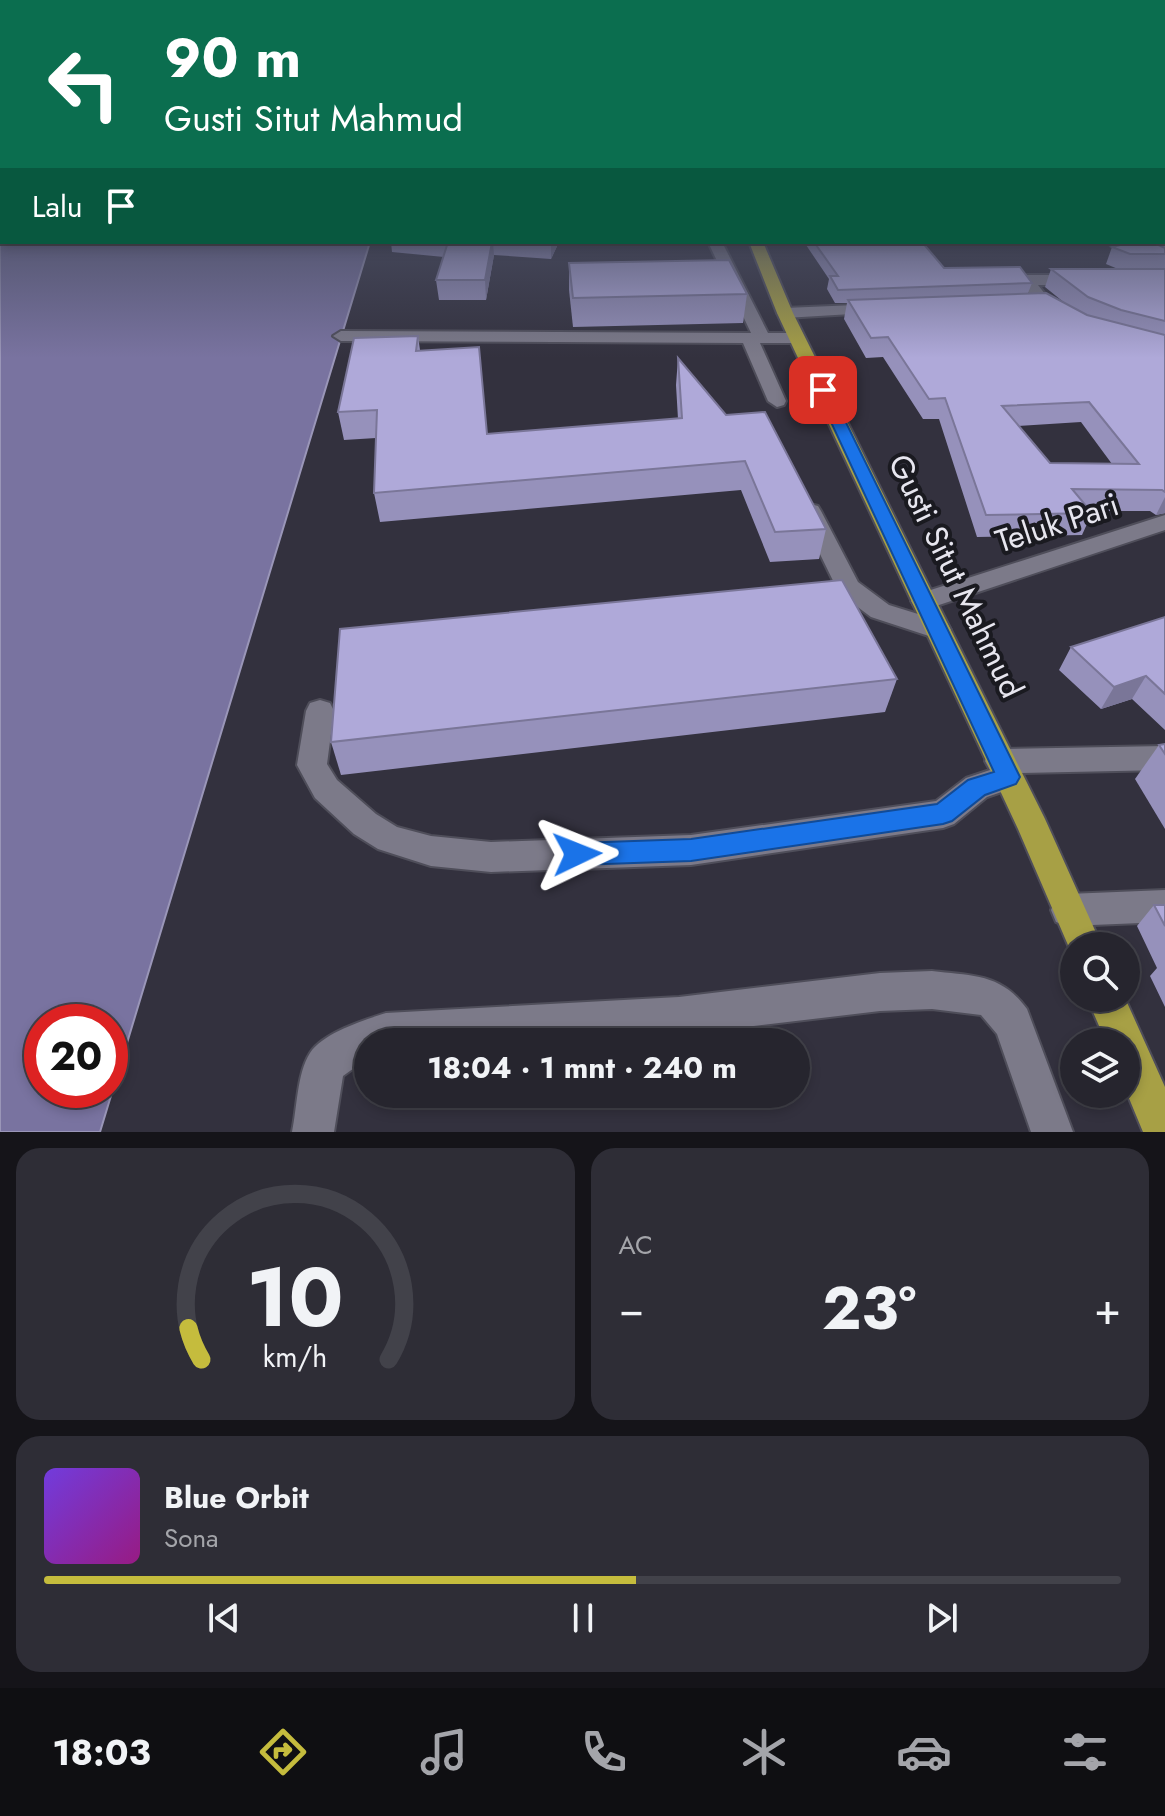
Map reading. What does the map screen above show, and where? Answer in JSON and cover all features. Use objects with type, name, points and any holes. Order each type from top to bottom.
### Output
[{"type":"highway","name":"Gusti Situt Mahmud","points":[[760,252],[785,313],[1004,769],[1078,932]]},
{"type":"highway","points":[[1140,1076],[1164,1132]]},
{"type":"street","points":[[719,252],[756,338],[777,401]]},
{"type":"street","points":[[1060,314],[1044,303],[1027,280],[1101,280]]},
{"type":"street","points":[[1014,304],[1044,303]]},
{"type":"street","points":[[785,313],[892,309]]},
{"type":"street","points":[[341,336],[797,338]]},
{"type":"street","points":[[802,495],[848,587],[880,611],[938,630]]},
{"type":"street","name":"Teluk Pari","points":[[924,601],[1165,522]]},
{"type":"street","points":[[320,711],[312,765],[326,789],[365,824],[389,839],[431,851],[491,857],[691,850],[943,814],[1004,769],[1165,758]]},
{"type":"street","points":[[1068,910],[1165,906]]},
{"type":"street","points":[[313,1132],[325,1065],[361,1040],[386,1032],[679,1016],[880,992],[932,990],[968,992],[988,997],[1002,1007],[1013,1023],[1052,1132]]},
{"type":"shaded area","points":[[0,252],[367,252],[128,1040],[128,1004],[24,1004],[24,1108],[107,1108],[100,1132],[0,1132]]},
{"type":"building","points":[[445,252],[490,252],[485,280],[436,280]]},
{"type":"building","points":[[821,252],[930,252],[944,268],[1020,267],[1032,283],[838,290],[830,276],[838,276]]},
{"type":"building","points":[[1124,252],[1165,252],[1165,254]]},
{"type":"building","points":[[729,260],[747,294],[573,298],[569,263]]},
{"type":"building","points":[[1051,269],[1165,269],[1165,321],[1121,310],[1088,297]]},
{"type":"building","points":[[1046,293],[1087,315],[1165,335],[1165,492],[1072,489],[1092,513],[986,515],[945,398],[929,399],[888,337],[871,338],[848,300]],"holes":[[[1089,402],[1139,464],[1050,463],[1002,406]]]},
{"type":"building","points":[[418,336],[416,351],[479,347],[487,434],[682,418],[678,358],[726,415],[765,412],[826,529],[775,532],[745,461],[374,493],[377,410],[338,412],[354,338]]},
{"type":"building","points":[[842,580],[897,679],[331,742],[340,629]]},
{"type":"building","points":[[1165,617],[1165,694],[1146,676],[1114,687],[1071,647]]},
{"type":"building","points":[[1154,905],[1165,905],[1165,926]]},
{"type":"route","points":[[577,854],[691,850],[943,814],[977,787],[1008,777],[823,390]]}]
